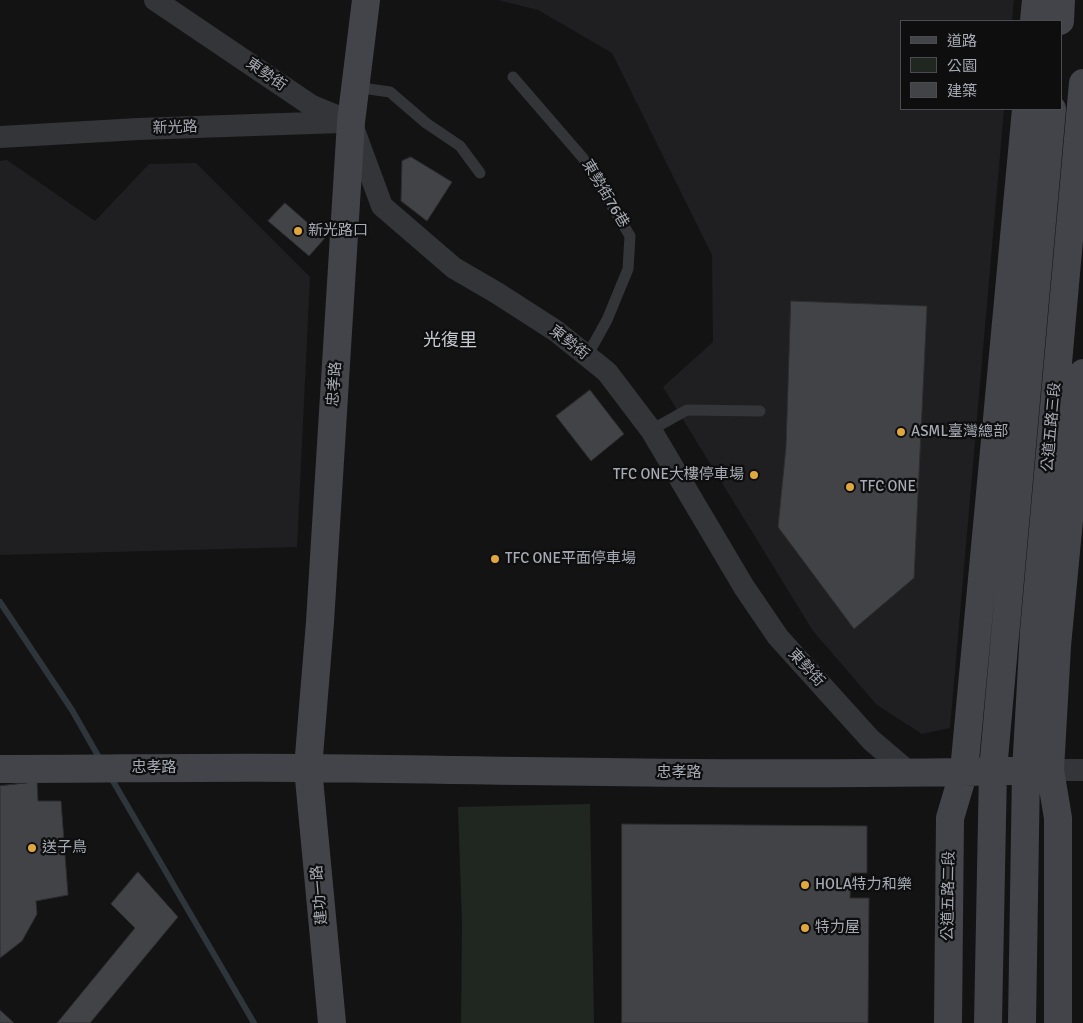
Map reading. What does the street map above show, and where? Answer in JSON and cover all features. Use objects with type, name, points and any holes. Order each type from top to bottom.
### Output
[{"type":"street","name":"東勢街","points":[[155,0],[312,106],[351,122],[382,206],[454,268],[556,331],[607,372],[651,430],[744,587],[778,638],[871,740],[911,774]]},
{"type":"street","name":"忠孝路","points":[[308,768],[320,622],[351,122],[366,0]]},
{"type":"street","points":[[1034,20],[1036,0]]},
{"type":"street","points":[[1060,20],[1061,0]]},
{"type":"street","name":"公道五路三段","points":[[1038,770],[1034,631],[1083,83]]},
{"type":"street","points":[[964,770],[1026,110]]},
{"type":"street","name":"公道五路三段","points":[[993,770],[1052,110]]},
{"type":"street","name":"新光路","points":[[0,137],[138,129],[351,122]]},
{"type":"street","name":"公道五路三段","points":[[1038,770],[1057,646],[1083,373]]},
{"type":"street","name":"忠孝路","points":[[0,769],[308,768],[650,773],[911,774],[964,770],[1038,770]]},
{"type":"street","name":"建功一路","points":[[308,768],[332,1023]]},
{"type":"street","name":"公道五路二段","points":[[948,1023],[950,818],[964,770]]},
{"type":"street","points":[[988,1023],[993,770]]},
{"type":"street","points":[[1038,770],[1083,770]]},
{"type":"street","points":[[1022,1023],[1038,770]]},
{"type":"street","points":[[1038,770],[1058,818],[1058,1023]]},
{"type":"lane","name":"東勢街76巷","points":[[513,77],[583,158],[630,236],[628,269],[607,320],[587,356]]},
{"type":"lane","points":[[355,87],[390,92],[426,123],[460,146],[480,173]]},
{"type":"lane","points":[[651,430],[688,410],[760,410]]},
{"type":"shaded area","points":[[498,0],[1014,0],[1012,20],[900,20],[900,110],[1004,110],[950,728],[922,734],[877,705],[813,631],[663,387],[713,342],[712,255],[612,53],[538,10]]},
{"type":"shaded area","points":[[7,160],[95,221],[149,164],[196,163],[310,277],[297,547],[0,555],[0,161]]},
{"type":"green space","points":[[590,804],[594,1023],[461,1023],[462,924],[458,807]]},
{"type":"building","points":[[411,157],[452,182],[427,221],[401,201],[402,161]]},
{"type":"building","points":[[285,203],[325,238],[309,256],[268,221]]},
{"type":"building","name":"TFC ONE","points":[[791,301],[927,306],[914,578],[854,629],[778,527],[786,447]]},
{"type":"building","points":[[590,390],[624,434],[591,461],[556,416]]},
{"type":"building","name":"送子鳥","points":[[37,782],[38,801],[61,801],[68,895],[36,901],[37,914],[22,941],[0,958],[0,786]]},
{"type":"building","points":[[622,824],[867,826],[867,873],[851,873],[850,898],[869,898],[868,1023],[622,1023]]},
{"type":"building","points":[[138,872],[178,917],[90,1023],[57,1023],[135,928],[111,904]]},
{"type":"building","points":[[0,1010],[14,1023],[0,1023]]},
{"type":"waterway","points":[[0,602],[72,710],[101,761]]},
{"type":"waterway","points":[[110,776],[254,1023]]},
{"type":"place","name":"新光路口","points":[[298,231]]},
{"type":"place","name":"ASML臺灣總部","points":[[901,432]]},
{"type":"place","name":"TFC ONE大樓停車場","points":[[754,475]]},
{"type":"place","name":"TFC ONE","points":[[850,487]]},
{"type":"place","name":"TFC ONE平面停車場","points":[[495,559]]},
{"type":"place","name":"送子鳥","points":[[32,848]]},
{"type":"place","name":"HOLA特力和樂","points":[[805,885]]},
{"type":"place","name":"特力屋","points":[[805,928]]},
{"type":"district","name":"光復里","points":[[450,341]]}]
